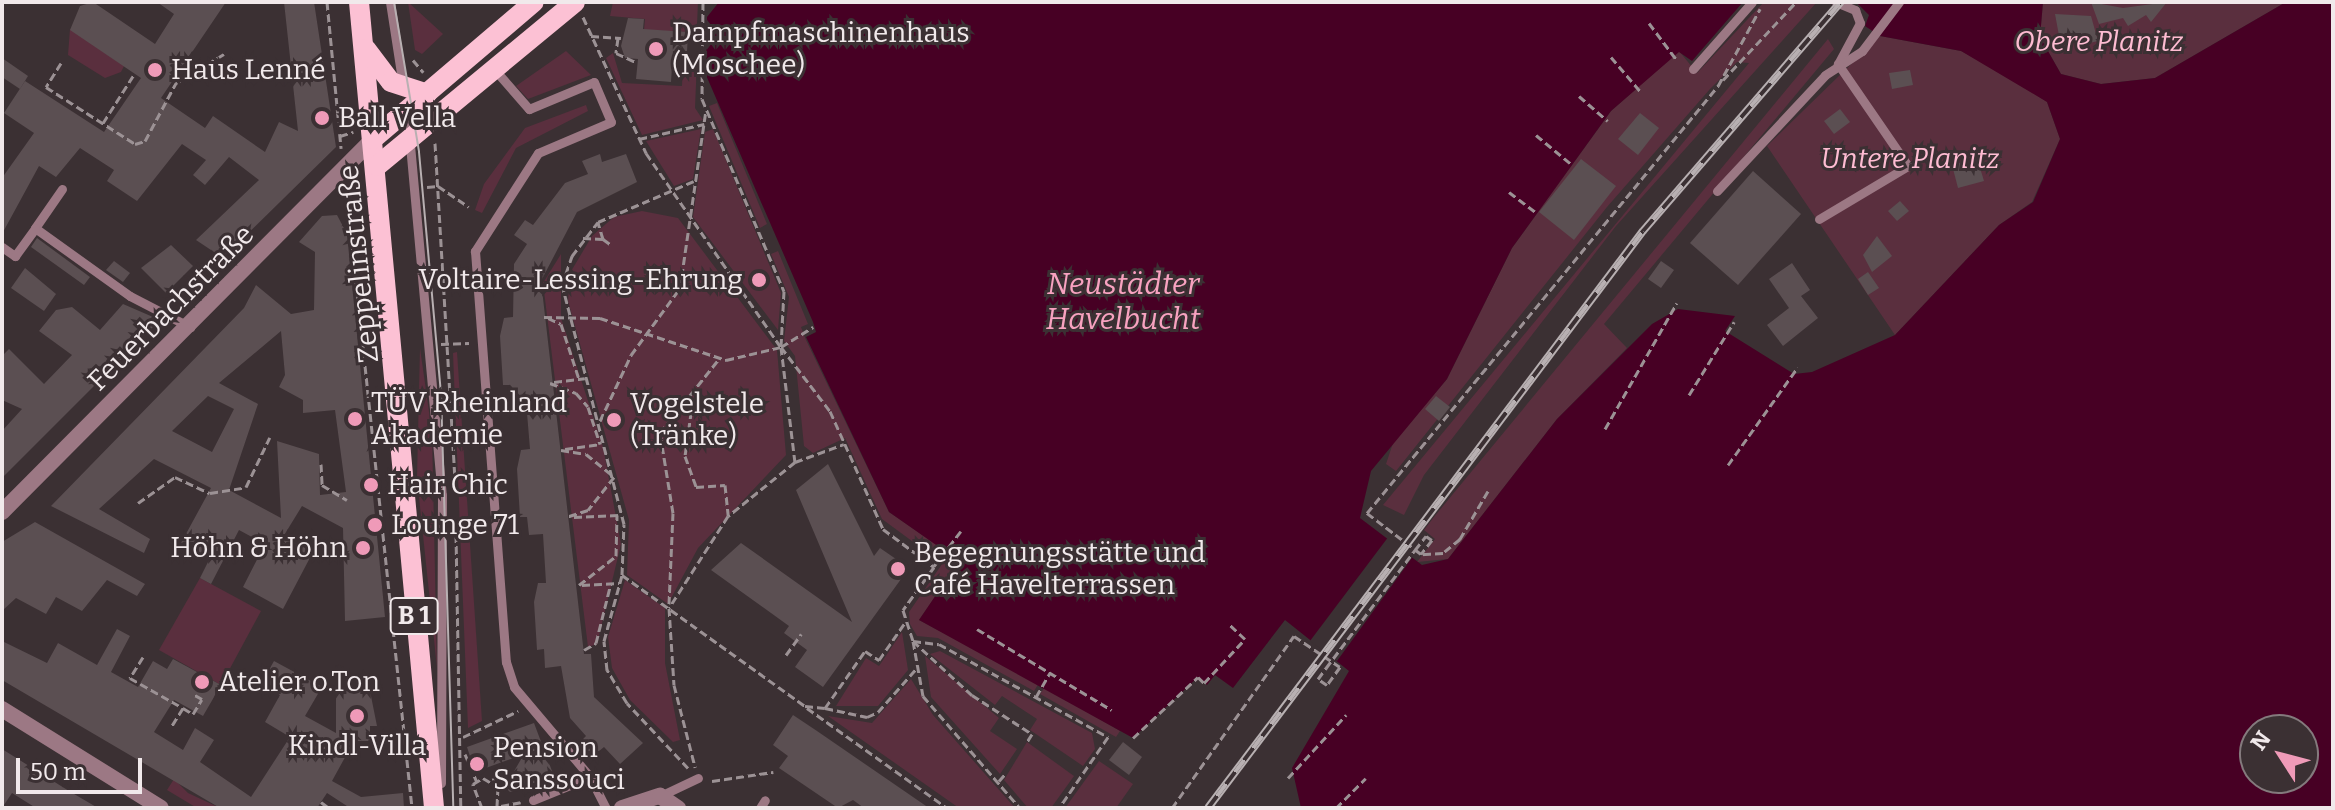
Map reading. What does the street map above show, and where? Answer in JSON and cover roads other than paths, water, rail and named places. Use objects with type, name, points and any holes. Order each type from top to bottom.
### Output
[{"type":"main road","name":"Zeppelinstraße","points":[[359,2],[377,166],[434,808]]},
{"type":"main road","points":[[373,139],[534,2]]},
{"type":"main road","points":[[377,166],[495,70],[578,8]]},
{"type":"main road","points":[[364,46],[383,76],[403,89],[427,94]]},
{"type":"street","name":"Feuerbachstraße","points":[[2,512],[325,192],[373,139]]},
{"type":"street","points":[[2,709],[161,808]]},
{"type":"street","points":[[622,808],[660,796],[678,808]]},
{"type":"lane","points":[[390,2],[412,139],[432,344],[445,610],[440,808]]},
{"type":"lane","points":[[1693,69],[1754,2]]},
{"type":"lane","points":[[1717,191],[1838,64],[1860,23],[1855,10],[1836,2]]},
{"type":"lane","points":[[1838,64],[1862,51],[1899,2]]},
{"type":"lane","points":[[1819,219],[1908,166],[1838,64]]},
{"type":"lane","points":[[495,70],[529,109],[594,82],[611,122],[538,153],[475,251],[477,343],[506,662],[528,706],[590,777],[606,808]]},
{"type":"lane","points":[[2,247],[15,256],[62,189]]},
{"type":"lane","points":[[35,228],[130,296],[190,327]]},
{"type":"lane","points":[[533,800],[590,777]]},
{"type":"lane","points":[[660,796],[698,778]]},
{"type":"water","name":"Neustädter Havelbucht","points":[[719,2],[1743,2],[1692,61],[1679,52],[1611,111],[1512,248],[1447,379],[1371,471],[1360,518],[1422,565],[1448,559],[1557,419],[1652,324],[1678,309],[1735,316],[1725,331],[1794,374],[1812,372],[1895,335],[1999,225],[2033,202],[2060,139],[2047,102],[1961,51],[1880,36],[1865,26],[1869,15],[1856,2],[2043,2],[2040,37],[2061,74],[2101,84],[2155,78],[2286,2],[2333,2],[2333,808],[1301,808],[1292,768],[1349,671],[1285,620],[1233,688],[1215,675],[1207,685],[1198,677],[1133,738],[919,620],[959,561],[889,512],[806,337],[816,332],[813,322],[706,75],[707,17]]},
{"type":"tram line","points":[[394,2],[419,152],[441,393],[453,808]]},
{"type":"railway","points":[[1208,808],[1643,231],[1841,2]]},
{"type":"place","name":"Dampfmaschinenhaus (Moschee)","points":[[656,49]]},
{"type":"place","name":"Haus Lenné","points":[[155,70]]},
{"type":"place","name":"Ball Vella","points":[[322,118]]},
{"type":"place","name":"Voltaire-Lessing-Ehrung","points":[[759,280]]},
{"type":"place","name":"TÜV Rheinland Akademie","points":[[355,419]]},
{"type":"place","name":"Vogelstele (Tränke)","points":[[614,420]]},
{"type":"place","name":"Hair Chic","points":[[371,485]]},
{"type":"place","name":"Lounge 71","points":[[375,525]]},
{"type":"place","name":"Höhn & Höhn","points":[[363,548]]},
{"type":"place","name":"Begegnungsstätte und Café Havelterrassen","points":[[898,569]]},
{"type":"place","name":"Atelier o.Ton","points":[[202,682]]},
{"type":"place","name":"Kindl-Villa","points":[[357,716]]},
{"type":"place","name":"Pension Sanssouci","points":[[477,764]]},
{"type":"park label","name":"Obere Planitz","points":[[2099,42]]},
{"type":"park label","name":"Untere Planitz","points":[[1910,159]]}]
